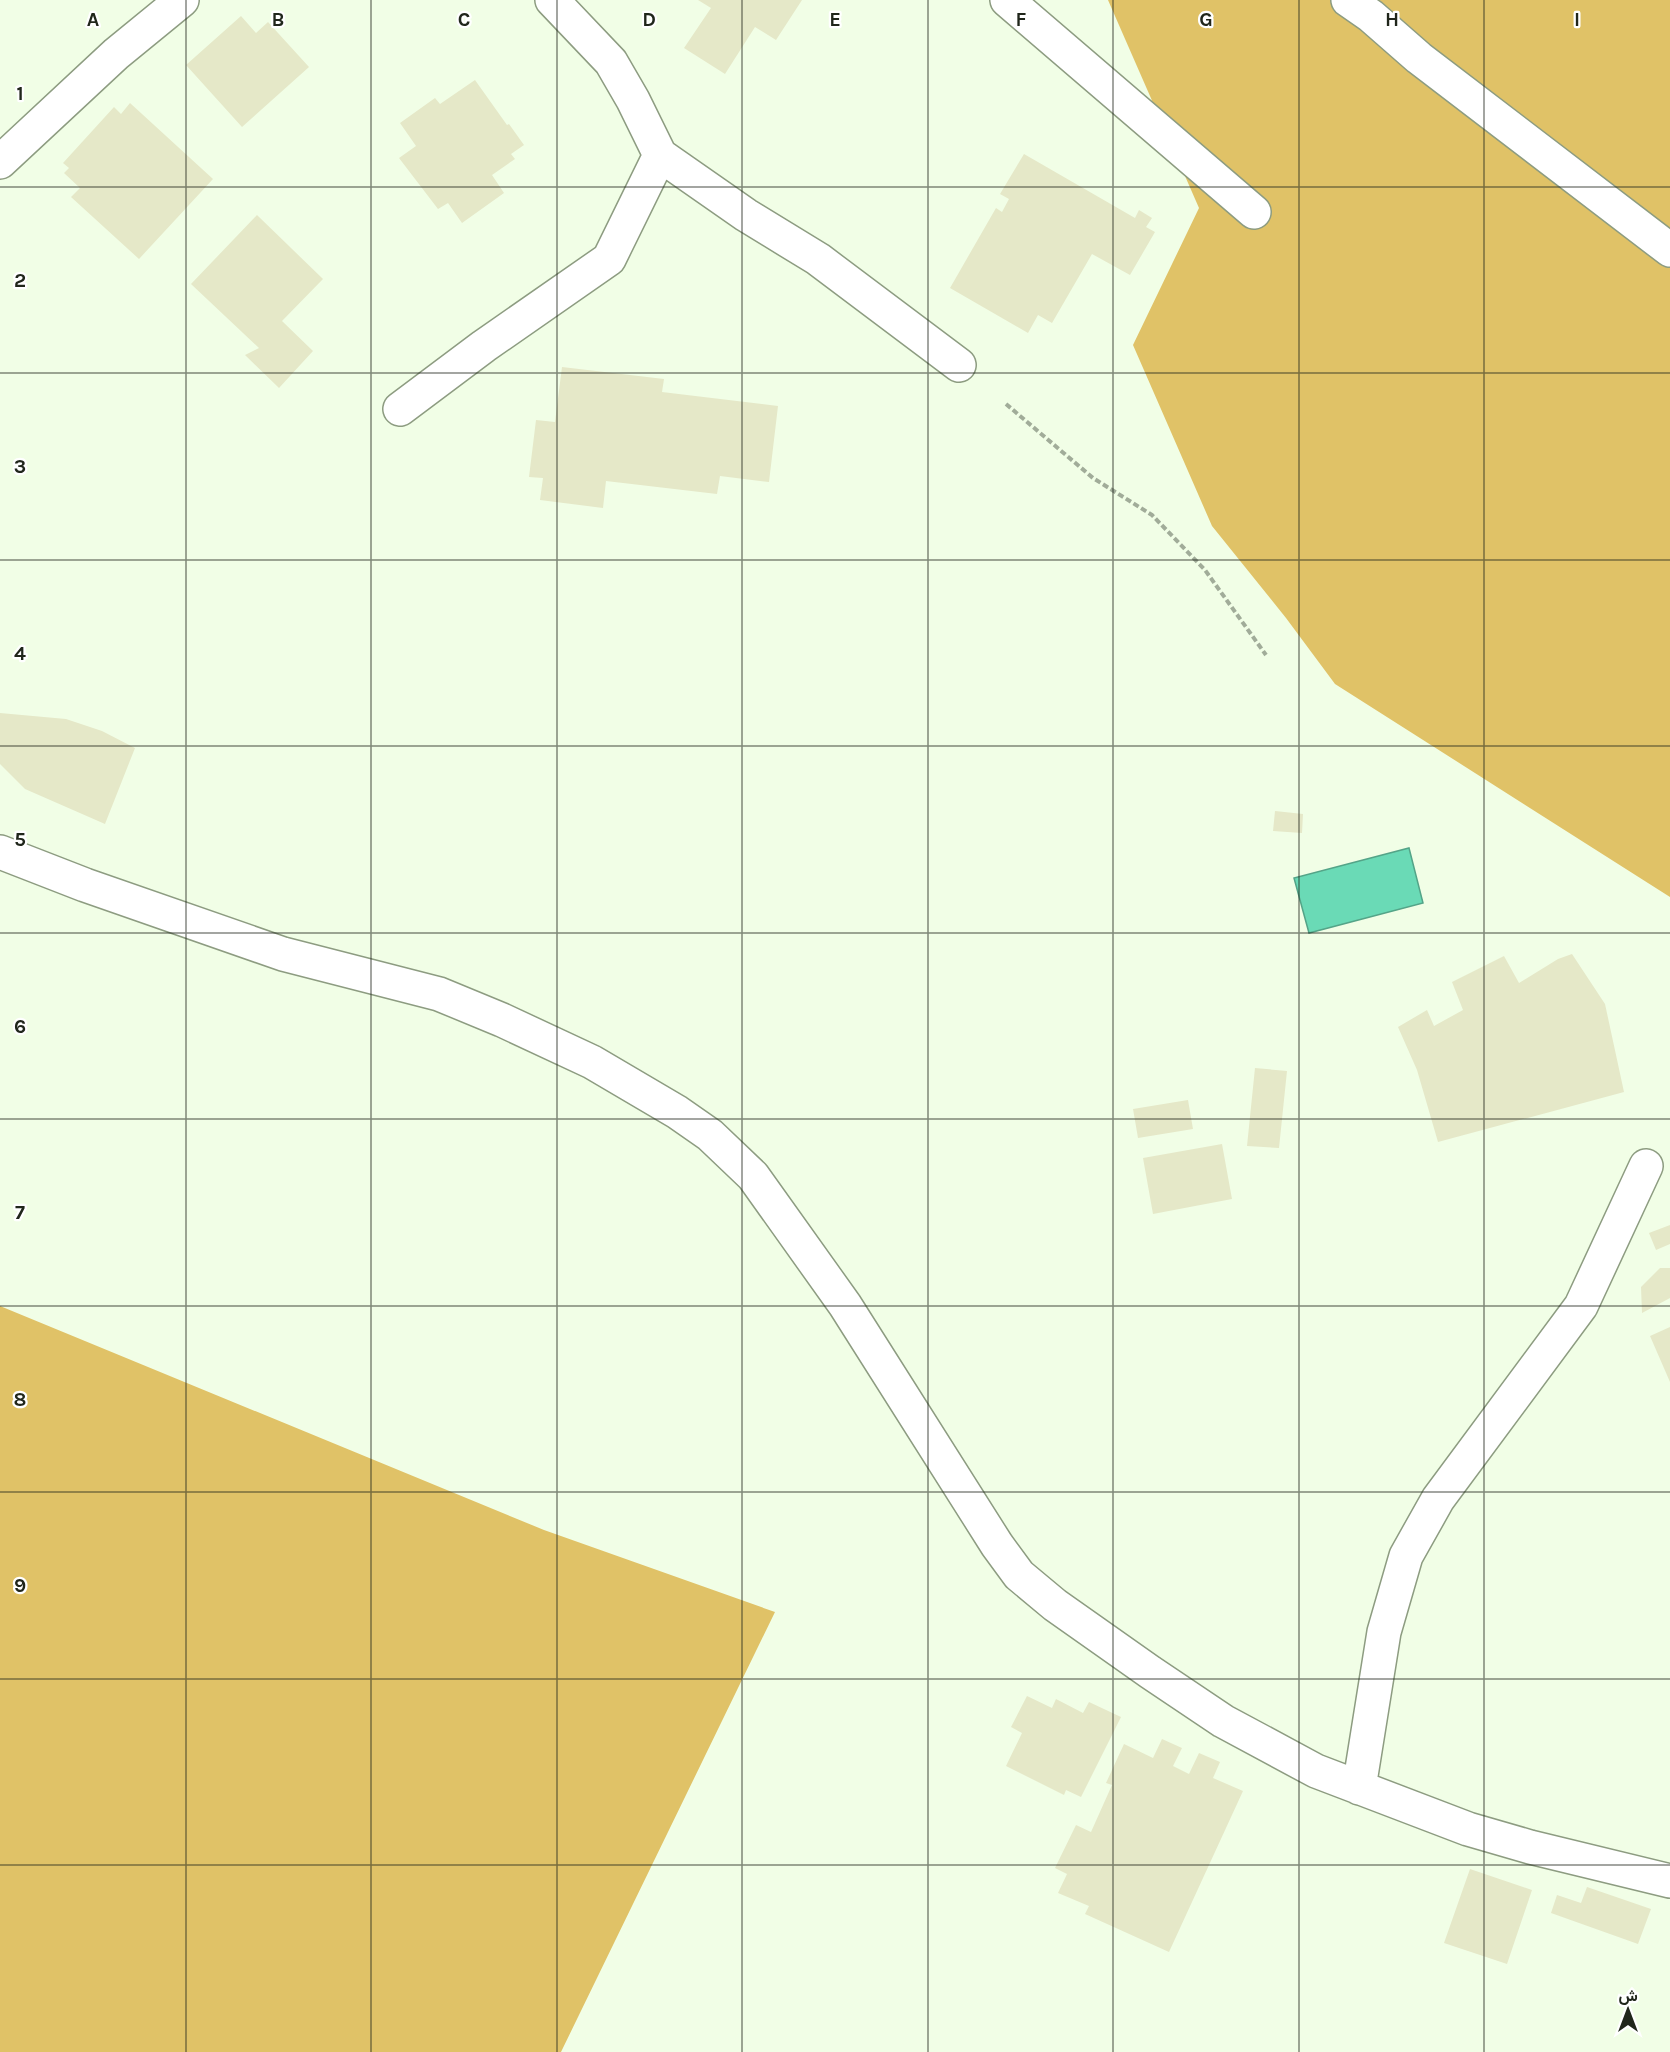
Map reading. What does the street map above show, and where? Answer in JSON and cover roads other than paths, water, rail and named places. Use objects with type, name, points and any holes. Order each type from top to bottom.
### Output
[{"type":"street","points":[[0,162],[116,54],[182,0]]},
{"type":"street","points":[[552,0],[611,62],[660,155],[746,215],[818,259],[959,365]]},
{"type":"street","points":[[1006,0],[1016,6],[1254,212]]},
{"type":"street","points":[[1348,0],[1371,16],[1419,58],[1670,250]]},
{"type":"street","points":[[400,409],[484,346],[609,259],[660,155]]},
{"type":"street","points":[[0,852],[85,885],[283,954],[439,994],[502,1020],[592,1062],[677,1112],[701,1129],[753,1176],[845,1305],[997,1545],[1019,1575],[1055,1605],[1223,1721],[1316,1771],[1468,1829],[1530,1847],[1670,1881]]},
{"type":"street","points":[[1359,1788],[1384,1632],[1406,1556],[1438,1499],[1581,1306],[1646,1166]]}]
